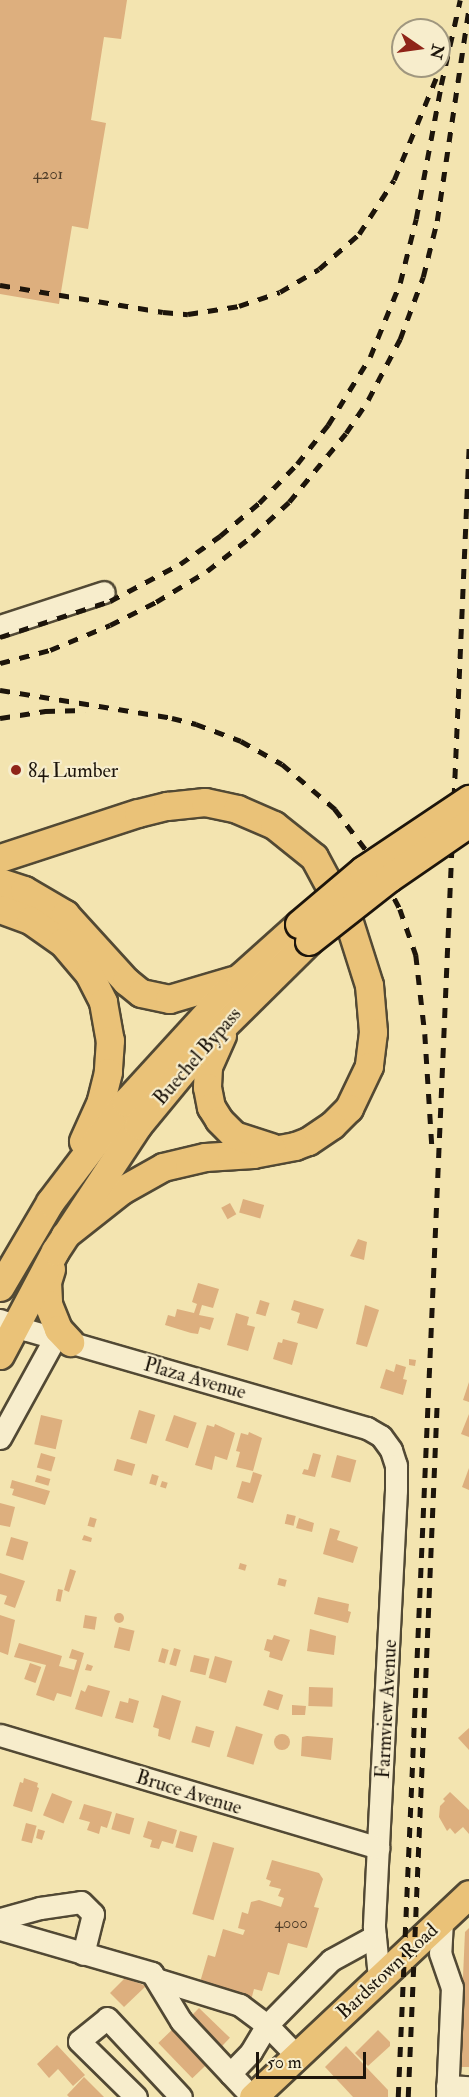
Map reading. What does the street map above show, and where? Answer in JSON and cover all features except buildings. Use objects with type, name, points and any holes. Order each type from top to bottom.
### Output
[{"type":"main road","name":"Buechel Bypass","points":[[0,1355],[8,1322],[138,1125],[204,1045],[243,1004],[304,932],[363,870],[469,799]]},
{"type":"main road","points":[[0,858],[138,813],[186,802],[205,802],[237,809],[274,825],[314,857],[338,898],[364,963],[371,1005],[372,1049],[358,1093],[342,1116],[308,1142],[253,1154],[205,1156],[164,1167],[122,1190],[60,1243],[47,1282],[48,1304],[63,1340]]},
{"type":"main road","name":"Buechel Bypass","points":[[0,1287],[27,1239],[69,1175],[133,1094],[240,977],[469,823]]},
{"type":"main road","points":[[0,882],[24,890],[66,914],[126,981],[150,996],[169,999],[181,997],[240,977]]},
{"type":"main road","points":[[0,909],[30,920],[62,942],[89,974],[108,1019],[111,1054],[105,1088],[69,1175]]},
{"type":"main road","points":[[243,1004],[218,1040],[211,1056],[207,1077],[208,1099],[219,1120],[234,1135],[274,1148]]},
{"type":"main road","name":"Bardstown Road","points":[[253,2097],[469,1894]]},
{"type":"street","points":[[0,626],[104,592]]},
{"type":"street","name":"Plaza Avenue","points":[[8,1322],[368,1428],[387,1442]]},
{"type":"street","points":[[0,1438],[63,1340]]},
{"type":"street","name":"Farmview Avenue","points":[[379,1977],[379,1958],[375,1936],[378,1848],[396,1490],[396,1465],[387,1442]]},
{"type":"street","name":"Bruce Avenue","points":[[0,1735],[378,1848]]},
{"type":"street","points":[[0,1919],[40,1908],[81,1902],[93,1914],[84,1954]]},
{"type":"street","points":[[442,1920],[440,1953],[452,1986],[447,2091],[469,2087]]},
{"type":"street","points":[[0,1929],[152,1973],[181,2021],[253,2097]]},
{"type":"street","points":[[230,2074],[251,2052],[267,2025],[331,1960],[375,1936]]},
{"type":"street","points":[[156,1979],[240,2005],[267,2025],[297,2056]]},
{"type":"street","points":[[136,2097],[79,2041],[107,2018],[181,2097]]},
{"type":"railway","points":[[0,637],[110,601],[180,564],[220,536],[259,503],[297,464],[328,425],[370,357],[400,283],[416,219],[441,85],[460,0]]},
{"type":"railway","points":[[0,663],[50,650],[110,625],[156,602],[207,571],[252,536],[289,502],[346,433],[368,400],[400,339],[423,277],[437,221],[469,7]]},
{"type":"railway","points":[[0,285],[163,312],[188,314],[239,306],[280,292],[319,269],[359,234],[394,180],[436,78]]},
{"type":"railway","points":[[398,2097],[469,446]]},
{"type":"railway","points":[[0,690],[172,718],[196,724],[241,741],[282,764],[335,809],[376,863],[400,909],[416,955],[425,1034],[432,1145]]},
{"type":"railway","points":[[0,718],[45,711],[85,710]]},
{"type":"railway","points":[[408,2097],[437,1403]]},
{"type":"place","name":"84 Lumber","points":[[16,770]]}]
